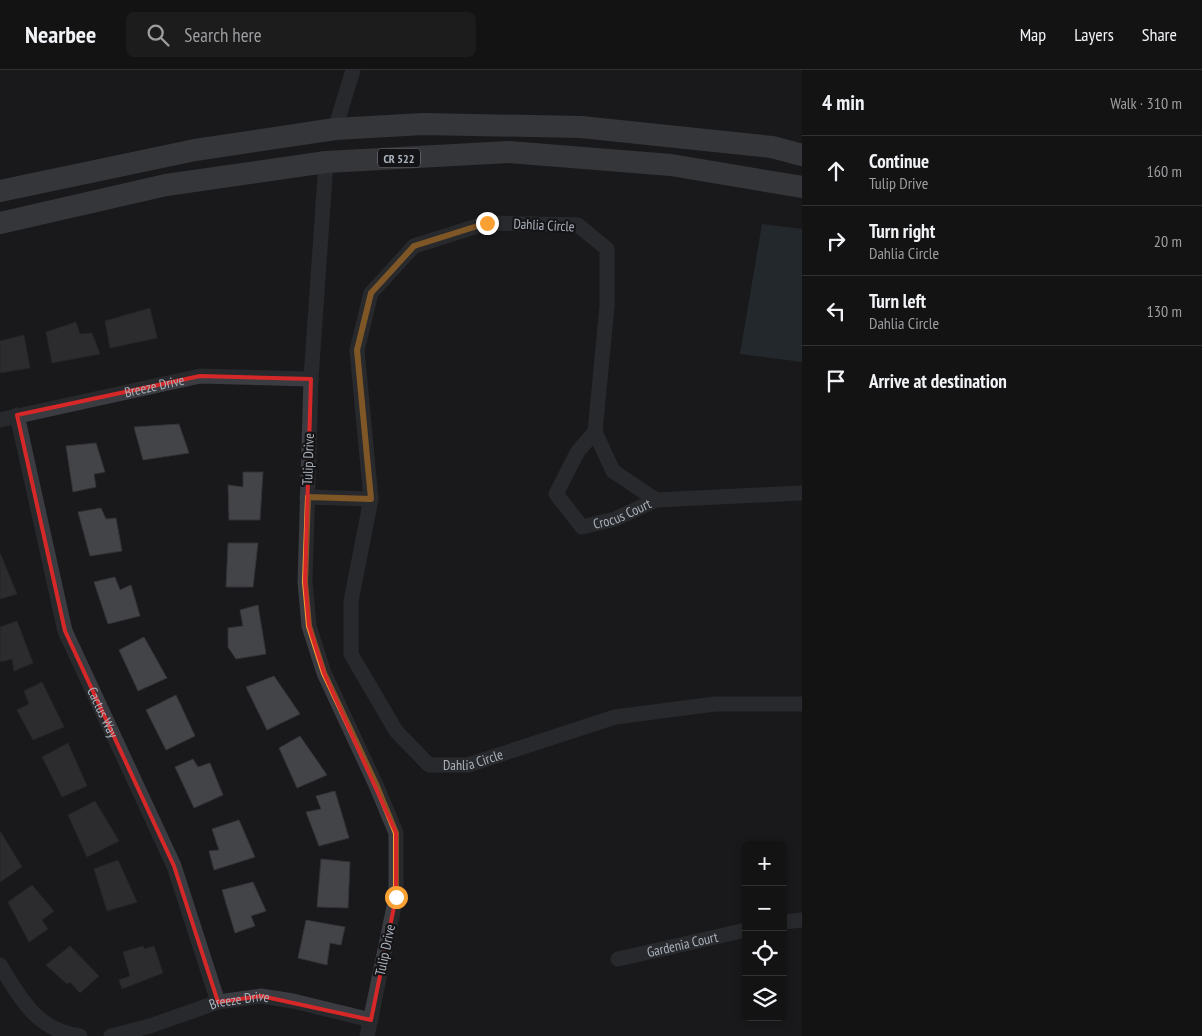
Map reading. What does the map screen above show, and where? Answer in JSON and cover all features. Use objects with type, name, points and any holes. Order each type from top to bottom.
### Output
[{"type":"main road","points":[[0,191],[195,150],[335,129],[423,124],[581,127],[772,148],[802,155]]},
{"type":"main road","name":"CR 522","points":[[0,223],[166,185],[326,162],[509,152],[671,166],[802,187]]},
{"type":"street","points":[[335,129],[353,70]]},
{"type":"street","name":"Tulip Drive","points":[[326,162],[311,379],[305,582],[309,626],[324,673],[376,784],[396,833],[396,897],[368,1036]]},
{"type":"street","name":"Dahlia Circle","points":[[595,432],[607,306],[607,249],[578,225],[487,223],[414,246],[371,293],[357,350],[371,499],[352,601],[352,654],[396,730],[429,765],[468,765],[615,717],[715,704],[802,704]]},
{"type":"street","name":"Breeze Drive","points":[[0,420],[200,376],[311,379]]},
{"type":"street","name":"Cactus Way","points":[[17,415],[65,631],[174,866],[218,1002]]},
{"type":"street","points":[[595,432],[613,471],[656,500],[802,493]]},
{"type":"street","name":"Crocus Court","points":[[595,432],[578,451],[556,494],[582,527],[614,519],[656,500]]},
{"type":"street","points":[[308,497],[371,499]]},
{"type":"street","points":[[787,922],[802,920]]},
{"type":"street","name":"Gardenia Court","points":[[618,960],[742,931]]},
{"type":"street","points":[[0,965],[30,1012],[48,1026],[66,1034],[80,1036]]},
{"type":"street","name":"Breeze Drive","points":[[111,1036],[150,1026],[218,1002],[261,996],[293,1001],[371,1020]]},
{"type":"highlighted area","points":[[200,376],[311,379],[305,582],[309,626],[324,673],[396,833],[396,897],[371,1020],[261,996],[218,1002],[174,866],[65,631],[17,415]]},
{"type":"shaded area","points":[[762,224],[802,229],[802,362],[740,354]]},
{"type":"building","points":[[150,308],[157,338],[110,348],[105,321]]},
{"type":"building","points":[[76,322],[80,334],[92,333],[100,354],[52,363],[46,332]]},
{"type":"building","points":[[24,335],[30,368],[0,373],[0,341]]},
{"type":"building","points":[[179,424],[189,453],[143,460],[134,427]]},
{"type":"building","points":[[96,443],[105,472],[94,474],[96,487],[73,492],[66,446]]},
{"type":"building","points":[[243,472],[263,472],[260,520],[229,520],[228,485],[243,487]]},
{"type":"building","points":[[101,508],[106,519],[116,518],[122,551],[90,556],[78,512]]},
{"type":"building","points":[[228,543],[258,543],[253,587],[226,587]]},
{"type":"building","points":[[0,553],[17,594],[0,599]]},
{"type":"building","points":[[115,577],[120,590],[131,585],[140,616],[108,624],[94,582]]},
{"type":"building","points":[[258,605],[266,654],[236,659],[228,647],[228,628],[243,626],[240,610]]},
{"type":"building","points":[[17,621],[33,663],[14,671],[12,659],[0,662],[0,627]]},
{"type":"building","points":[[144,637],[167,678],[138,691],[119,650]]},
{"type":"building","points":[[274,676],[300,714],[267,730],[246,687]]},
{"type":"building","points":[[42,682],[64,727],[33,740],[17,710],[29,704],[24,691]]},
{"type":"building","points":[[176,695],[195,736],[166,750],[146,710]]},
{"type":"building","points":[[300,736],[327,775],[297,788],[279,748]]},
{"type":"building","points":[[68,743],[87,786],[62,797],[42,757]]},
{"type":"building","points":[[193,759],[198,767],[210,763],[223,795],[194,808],[175,767]]},
{"type":"building","points":[[335,791],[349,838],[319,846],[306,812],[321,809],[316,796]]},
{"type":"building","points":[[95,801],[119,841],[87,857],[68,815]]},
{"type":"building","points":[[239,820],[255,857],[214,870],[209,851],[219,850],[212,829]]},
{"type":"building","points":[[0,831],[22,867],[0,882]]},
{"type":"building","points":[[321,859],[350,862],[348,908],[317,907]]},
{"type":"building","points":[[118,860],[137,902],[107,911],[94,869]]},
{"type":"building","points":[[253,882],[266,911],[251,916],[255,926],[235,933],[222,890]]},
{"type":"building","points":[[32,885],[54,911],[42,920],[48,929],[29,942],[8,902]]},
{"type":"building","points":[[306,920],[345,927],[341,945],[330,943],[327,965],[298,958]]},
{"type":"building","points":[[70,946],[99,976],[80,993],[70,982],[67,984],[46,965]]},
{"type":"building","points":[[143,946],[144,949],[154,946],[163,973],[122,989],[119,980],[130,976],[123,952]]},
{"type":"route","points":[[396,897],[396,833],[376,784],[324,673],[309,626],[305,582],[308,497],[371,499],[357,350],[371,293],[414,246],[487,223]]}]
